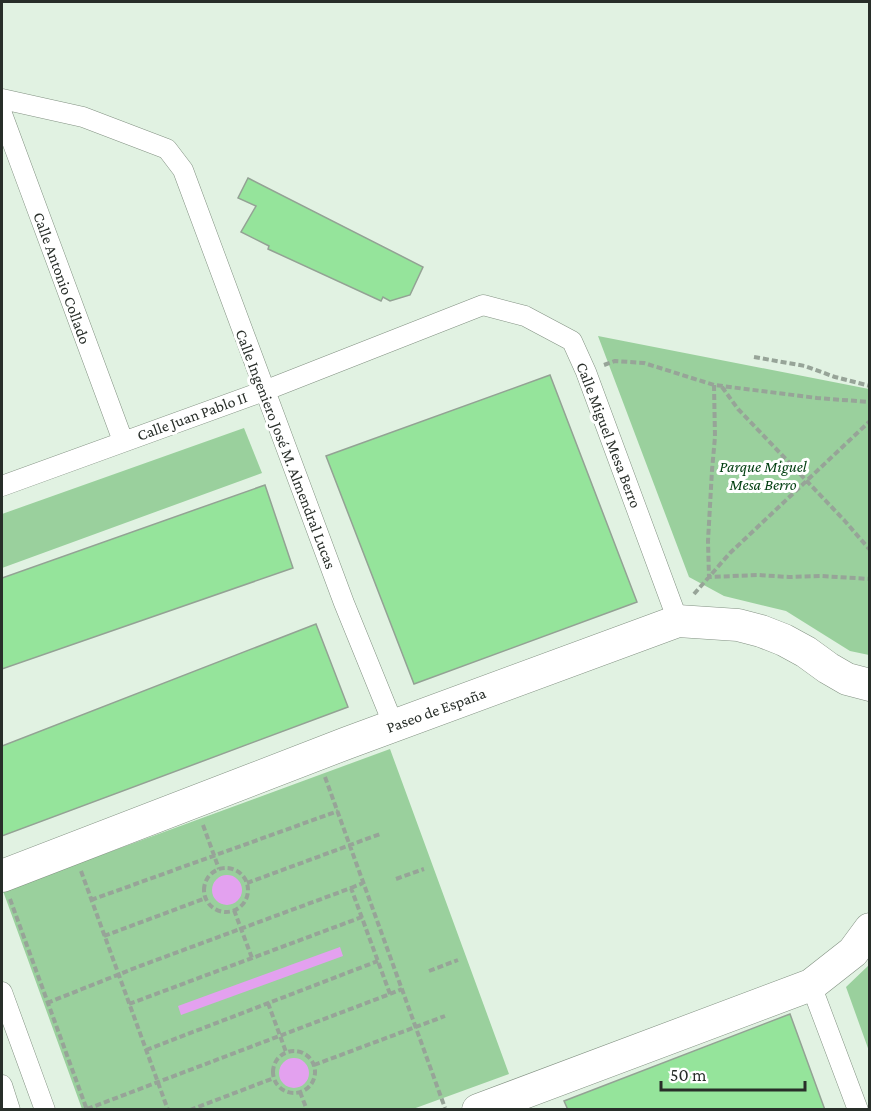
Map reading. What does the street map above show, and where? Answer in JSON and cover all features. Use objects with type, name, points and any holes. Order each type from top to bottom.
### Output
[{"type":"main road","name":"Paseo de España","points":[[2,876],[394,726],[678,621],[738,625],[761,631],[806,651],[847,679],[870,685]]},
{"type":"main road","points":[[478,1110],[533,1100],[812,985],[853,952],[870,929]]},
{"type":"street","name":"Calle Ingeniero José M. Almendral Lucas","points":[[2,99],[84,117],[157,145],[167,149],[183,170],[344,603],[394,726]]},
{"type":"street","name":"Calle Antonio Collado","points":[[2,114],[123,441]]},
{"type":"street","name":"Calle Juan Pablo II","points":[[2,486],[264,391],[483,304]]},
{"type":"street","name":"Calle Miguel Mesa Berro","points":[[483,304],[525,316],[572,342],[586,372],[678,621]]},
{"type":"street","points":[[812,985],[858,1110]]},
{"type":"street","points":[[2,992],[45,1110]]},
{"type":"street","points":[[2,1085],[10,1110]]},
{"type":"path","points":[[754,357],[805,366],[870,386]]},
{"type":"path","points":[[604,365],[615,361],[645,363],[714,385],[870,402]]},
{"type":"path","points":[[709,577],[708,541],[715,436],[714,385]]},
{"type":"path","points":[[722,386],[738,409],[870,550]]},
{"type":"path","points":[[694,594],[730,553],[870,421]]},
{"type":"path","points":[[709,577],[758,575],[870,579]]},
{"type":"path","points":[[322,768],[445,1108]]},
{"type":"path","points":[[91,900],[338,811]]},
{"type":"path","points":[[200,819],[219,869]]},
{"type":"path","points":[[247,883],[380,834]]},
{"type":"path","points":[[80,869],[168,1110]]},
{"type":"path","points":[[219,869],[236,870],[243,875],[247,883],[245,902],[234,910],[221,911],[209,904],[206,898],[208,878],[219,869]]},
{"type":"path","points":[[396,879],[424,869]]},
{"type":"path","points":[[2,876],[87,1109],[402,989]]},
{"type":"path","points":[[47,1003],[363,883]]},
{"type":"path","points":[[351,888],[390,994]]},
{"type":"path","points":[[105,936],[206,898]]},
{"type":"path","points":[[234,910],[252,958]]},
{"type":"path","points":[[129,1004],[362,917]]},
{"type":"path","points":[[429,971],[458,960]]},
{"type":"path","points":[[146,1050],[378,961]]},
{"type":"path","points":[[268,1003],[286,1052]]},
{"type":"path","points":[[314,1065],[445,1016]]},
{"type":"path","points":[[298,1051],[305,1054],[314,1065],[314,1078],[311,1084],[300,1092],[287,1092],[274,1078],[274,1064],[286,1052],[298,1051]]},
{"type":"path","points":[[190,1110],[274,1078]]},
{"type":"path","points":[[300,1092],[307,1110]]},
{"type":"green space","name":"Parque Miguel Mesa Berro","points":[[598,336],[869,389],[869,655],[850,651],[786,611],[724,596],[689,577]]},
{"type":"green space","points":[[244,428],[262,473],[2,568],[2,514]]},
{"type":"green space","points":[[390,749],[509,1074],[413,1109],[82,1109],[3,891]]},
{"type":"green space","points":[[869,965],[869,1051],[846,987]]},
{"type":"shaded area","points":[[227,875],[238,879],[242,890],[238,901],[227,905],[216,901],[212,890],[216,879]]},
{"type":"shaded area","points":[[340,947],[343,956],[181,1015],[178,1006]]},
{"type":"shaded area","points":[[294,1058],[305,1062],[309,1073],[305,1084],[294,1088],[283,1084],[279,1073],[283,1062]]},
{"type":"building","points":[[248,178],[423,267],[410,295],[390,301],[383,297],[381,301],[268,249],[269,246],[241,232],[256,206],[238,198]]},
{"type":"building","points":[[550,375],[637,602],[414,684],[326,456]]},
{"type":"building","points":[[265,485],[293,568],[2,669],[2,578]]},
{"type":"building","points":[[316,624],[348,707],[2,836],[2,746]]},
{"type":"building","points":[[790,1014],[825,1110],[568,1110],[564,1101]]}]
